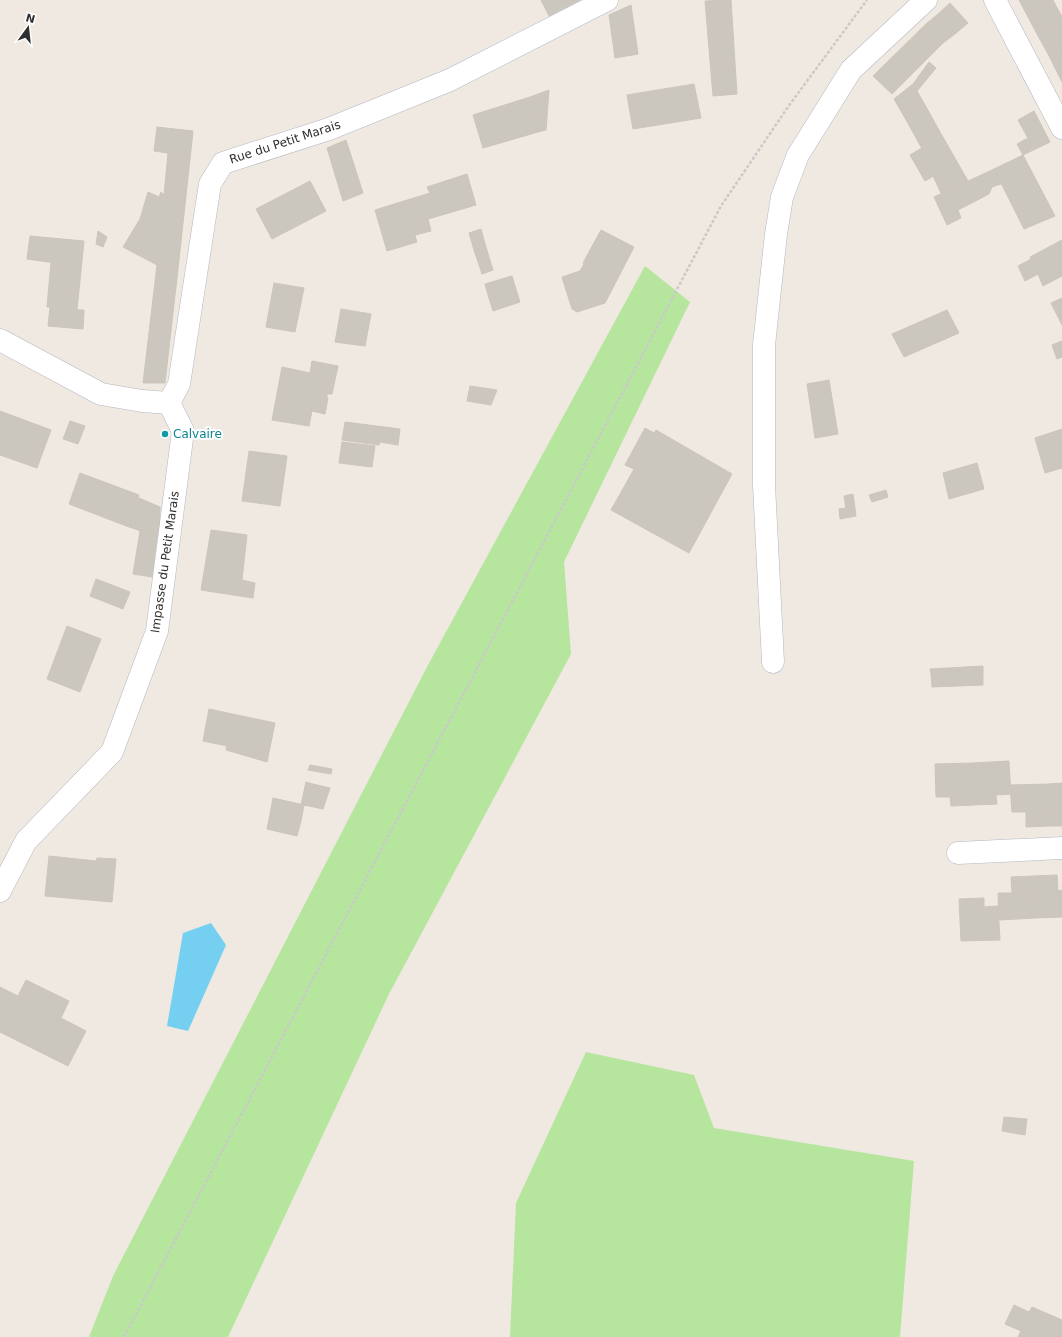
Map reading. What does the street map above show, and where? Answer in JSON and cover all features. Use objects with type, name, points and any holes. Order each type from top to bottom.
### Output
[{"type":"street","name":"Rue du Petit Marais","points":[[169,403],[179,384],[210,184],[223,163],[329,129],[450,80],[607,0]]},
{"type":"street","points":[[773,662],[764,485],[764,345],[776,234],[782,197],[798,155],[851,70],[926,0]]},
{"type":"street","points":[[995,0],[1062,128]]},
{"type":"street","points":[[0,340],[101,394],[142,401],[169,403]]},
{"type":"street","name":"Impasse du Petit Marais","points":[[0,891],[26,841],[112,752],[157,631],[183,431],[169,403]]},
{"type":"street","points":[[958,853],[1062,848]]},
{"type":"path","points":[[124,1337],[721,206],[790,104],[867,0]]},
{"type":"green space","points":[[645,266],[690,302],[564,562],[571,654],[389,994],[228,1337],[89,1337],[113,1276],[428,665]]},
{"type":"green space","points":[[586,1052],[694,1075],[714,1128],[914,1161],[900,1337],[510,1337],[516,1203]]},
{"type":"water","points":[[211,923],[226,945],[188,1031],[167,1026],[183,933]]},
{"type":"building","points":[[541,0],[580,0],[549,16]]},
{"type":"building","points":[[731,0],[737,94],[713,96],[705,1]]},
{"type":"building","points":[[1019,0],[1053,0],[1054,2],[1027,15]]},
{"type":"building","points":[[1054,2],[1062,17],[1062,22],[1037,34],[1027,15]]},
{"type":"building","points":[[950,3],[968,23],[955,34],[938,14]]},
{"type":"building","points":[[631,5],[638,54],[615,58],[609,15]]},
{"type":"building","points":[[938,14],[955,34],[943,43],[926,24]]},
{"type":"building","points":[[1062,22],[1062,49],[1048,54],[1037,34]]},
{"type":"building","points":[[926,24],[943,43],[892,94],[873,76]]},
{"type":"building","points":[[1062,49],[1062,82],[1048,54]]},
{"type":"building","points":[[929,62],[936,68],[917,91],[913,84]]},
{"type":"building","points":[[694,84],[701,118],[633,129],[627,95]]},
{"type":"building","points":[[913,84],[925,105],[905,118],[894,99]]},
{"type":"building","points":[[549,90],[546,130],[538,132],[530,97]]},
{"type":"building","points":[[530,97],[538,132],[483,148],[473,115]]},
{"type":"building","points":[[925,105],[940,132],[920,145],[905,118]]},
{"type":"building","points":[[1034,111],[1050,142],[1023,155],[1017,144],[1028,138],[1018,120]]},
{"type":"building","points":[[157,127],[193,131],[186,196],[180,195],[179,199],[164,195],[168,153],[154,151]]},
{"type":"building","points":[[940,132],[968,181],[941,193],[933,176],[937,174],[920,145]]},
{"type":"building","points":[[346,140],[363,193],[343,201],[327,148]]},
{"type":"building","points":[[922,148],[937,174],[925,181],[910,155]]},
{"type":"building","points":[[1023,155],[1055,216],[1024,229],[994,169]]},
{"type":"building","points":[[994,169],[1001,184],[992,187],[989,194],[958,210],[961,218],[947,225],[934,197]]},
{"type":"building","points":[[467,174],[476,205],[428,219],[431,231],[415,235],[404,201],[430,193],[427,187]]},
{"type":"building","points":[[310,181],[326,211],[272,239],[256,209]]},
{"type":"building","points":[[148,192],[159,197],[161,192],[164,195],[179,199],[180,195],[186,196],[178,269],[157,265],[123,247],[140,219]]},
{"type":"building","points":[[404,201],[417,242],[387,251],[375,210]]},
{"type":"building","points":[[481,229],[486,247],[474,250],[469,233]]},
{"type":"building","points":[[601,230],[634,247],[605,303],[577,312],[572,309],[562,277],[580,271]]},
{"type":"building","points":[[98,231],[107,237],[103,247],[96,244]]},
{"type":"building","points":[[30,236],[51,238],[48,262],[27,259]]},
{"type":"building","points":[[51,238],[84,241],[77,310],[84,310],[83,329],[48,326],[50,307],[47,307],[51,262],[48,262]]},
{"type":"building","points":[[1062,240],[1062,276],[1043,286],[1038,274],[1025,281],[1018,266],[1031,259],[1030,257]]},
{"type":"building","points":[[486,247],[493,270],[482,274],[474,250]]},
{"type":"building","points":[[157,265],[178,269],[165,383],[143,383]]},
{"type":"building","points":[[512,276],[515,286],[488,295],[485,284]]},
{"type":"building","points":[[274,283],[304,288],[295,332],[266,327]]},
{"type":"building","points":[[515,286],[520,302],[493,311],[488,295]]},
{"type":"building","points":[[1062,298],[1062,325],[1051,303]]},
{"type":"building","points":[[341,309],[371,314],[365,346],[335,342]]},
{"type":"building","points":[[947,310],[959,333],[904,357],[892,334]]},
{"type":"building","points":[[1062,341],[1062,357],[1057,359],[1052,345]]},
{"type":"building","points":[[312,361],[338,366],[332,394],[327,394],[327,398],[315,395],[309,426],[272,420],[282,367],[310,373]]},
{"type":"building","points":[[829,380],[838,434],[815,438],[807,384]]},
{"type":"building","points":[[470,386],[497,390],[491,405],[467,401]]},
{"type":"building","points":[[315,395],[328,398],[325,414],[312,411]]},
{"type":"building","points":[[0,411],[51,430],[37,468],[0,455]]},
{"type":"building","points":[[70,421],[85,426],[78,444],[63,439]]},
{"type":"building","points":[[345,422],[400,429],[398,445],[380,442],[379,445],[342,440]]},
{"type":"building","points":[[645,428],[654,433],[634,469],[625,465]]},
{"type":"building","points":[[1062,429],[1062,437],[1037,445],[1035,438]]},
{"type":"building","points":[[656,430],[732,474],[689,553],[611,510]]},
{"type":"building","points":[[1062,437],[1062,468],[1045,473],[1037,445]]},
{"type":"building","points":[[342,442],[375,446],[372,467],[339,463]]},
{"type":"building","points":[[249,451],[287,456],[280,506],[242,501]]},
{"type":"building","points":[[977,463],[984,489],[949,499],[943,473]]},
{"type":"building","points":[[80,473],[139,495],[129,527],[69,504]]},
{"type":"building","points":[[886,490],[888,497],[872,502],[869,495]]},
{"type":"building","points":[[853,494],[856,516],[840,519],[839,509],[846,508],[844,496]]},
{"type":"building","points":[[139,498],[160,507],[159,537],[129,527]]},
{"type":"building","points":[[211,530],[247,535],[242,580],[255,583],[253,598],[201,590]]},
{"type":"building","points":[[140,531],[157,537],[152,577],[133,574]]},
{"type":"building","points":[[96,579],[130,592],[123,609],[90,596]]},
{"type":"building","points":[[67,626],[101,639],[80,692],[47,679]]},
{"type":"building","points":[[983,666],[983,670],[931,673],[930,669]]},
{"type":"building","points":[[983,670],[983,685],[932,687],[931,673]]},
{"type":"building","points":[[209,709],[275,723],[267,762],[226,750],[227,746],[203,741]]},
{"type":"building","points":[[1009,761],[1011,794],[996,795],[997,804],[974,805],[972,763]]},
{"type":"building","points":[[972,763],[974,805],[951,806],[950,797],[936,797],[935,764]]},
{"type":"building","points":[[310,765],[332,769],[331,774],[308,770]]},
{"type":"building","points":[[306,782],[313,784],[309,806],[301,805]]},
{"type":"building","points":[[1062,783],[1062,826],[1049,826],[1048,784]]},
{"type":"building","points":[[313,784],[330,788],[323,809],[309,806]]},
{"type":"building","points":[[1048,784],[1049,826],[1026,827],[1026,812],[1012,812],[1010,785]]},
{"type":"building","points":[[273,798],[304,805],[301,821],[270,814]]},
{"type":"building","points":[[270,814],[301,821],[297,836],[267,829]]},
{"type":"building","points":[[49,856],[96,861],[97,858],[116,859],[112,902],[45,896]]},
{"type":"building","points":[[1057,875],[1058,891],[1062,890],[1062,917],[1036,918],[1034,876]]},
{"type":"building","points":[[1034,876],[1036,918],[999,920],[998,893],[1012,893],[1011,877]]},
{"type":"building","points":[[984,898],[984,907],[998,906],[1000,940],[961,941],[959,899]]},
{"type":"building","points":[[26,980],[69,1001],[61,1018],[86,1031],[68,1066],[0,1032],[0,987],[18,996]]},
{"type":"building","points":[[1004,1117],[1027,1119],[1025,1135],[1002,1131]]},
{"type":"building","points":[[1014,1305],[1029,1312],[1032,1307],[1062,1320],[1062,1337],[1018,1337],[1021,1331],[1005,1324]]},
{"type":"place","name":"Calvaire","points":[[165,434]]}]
